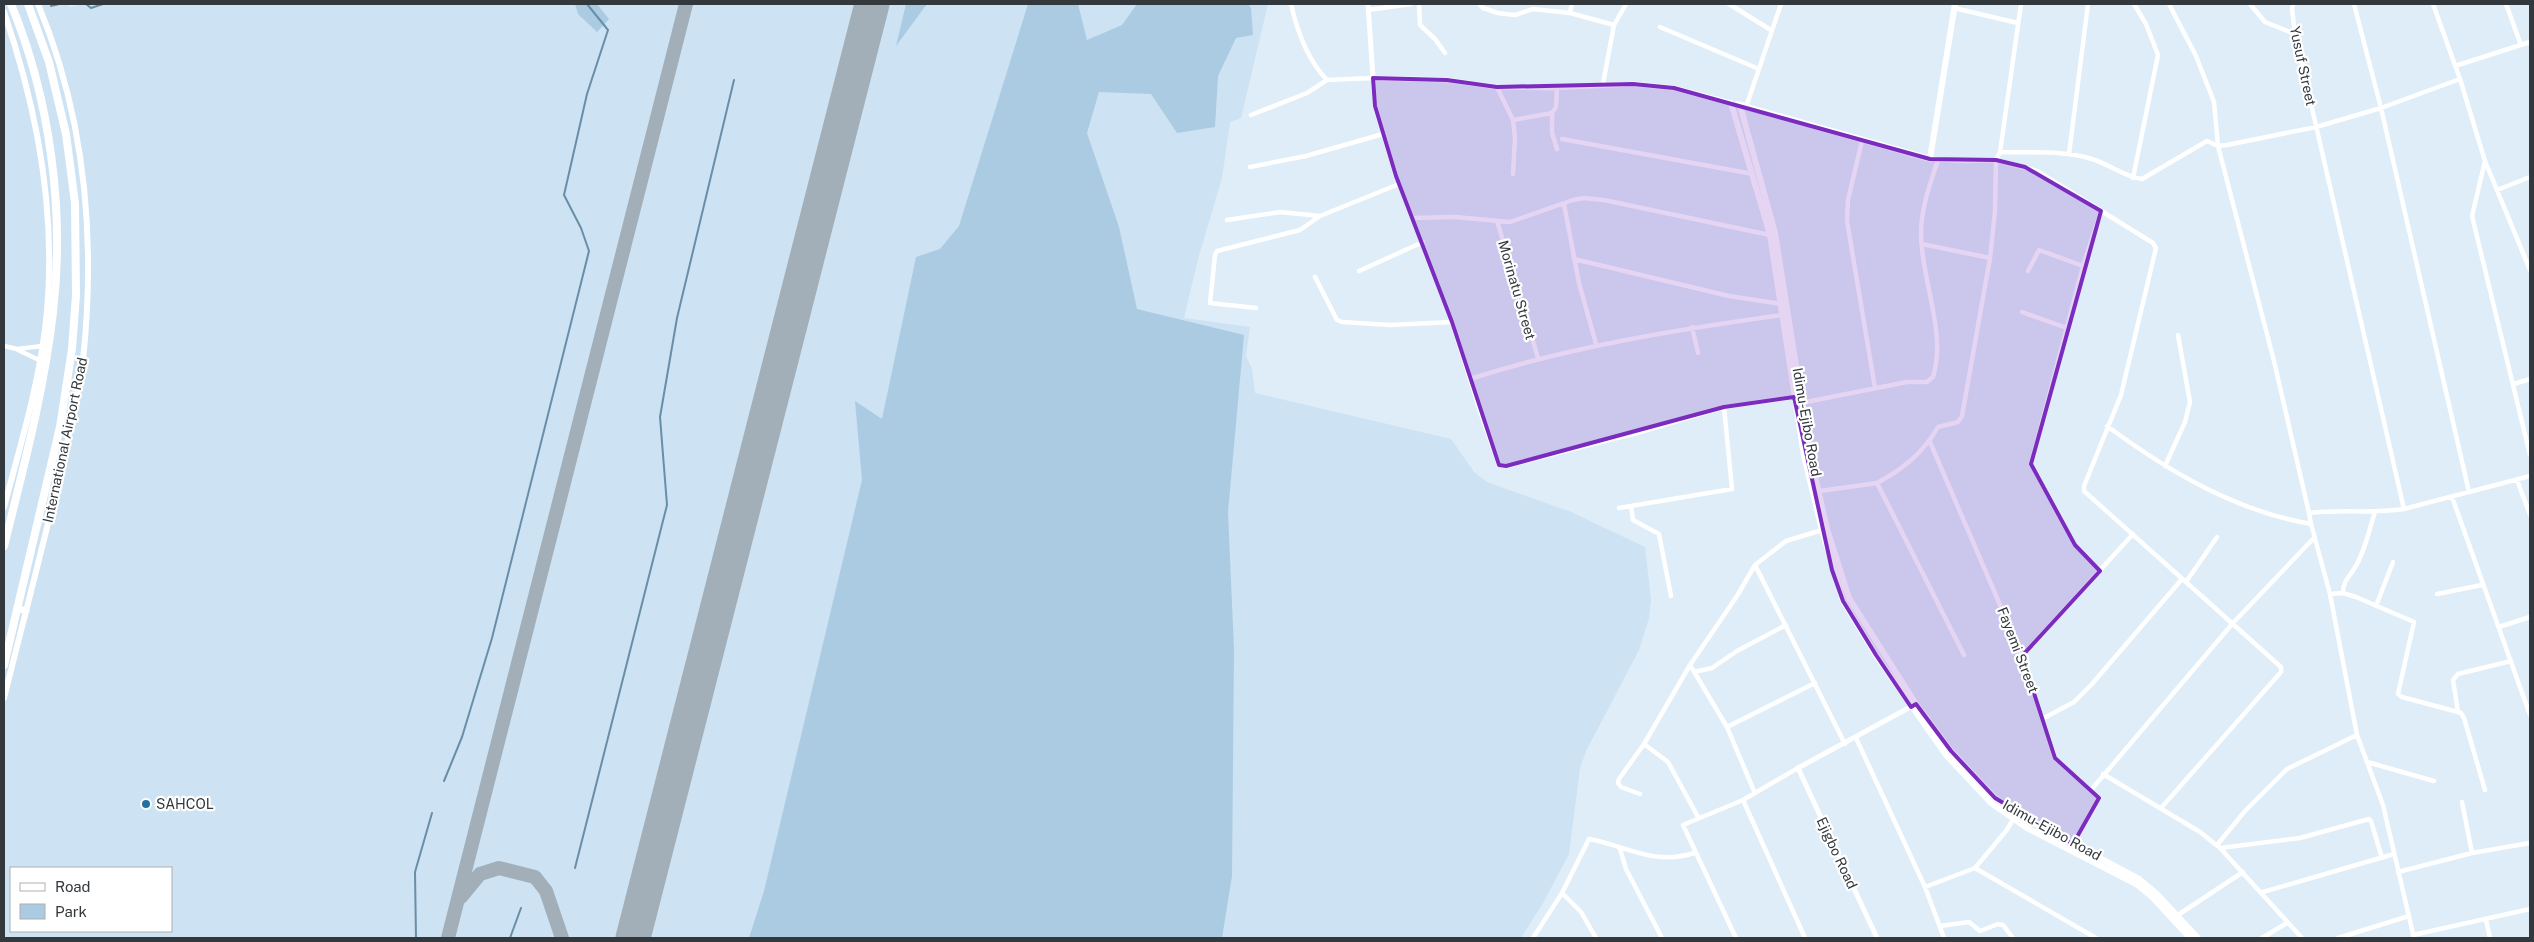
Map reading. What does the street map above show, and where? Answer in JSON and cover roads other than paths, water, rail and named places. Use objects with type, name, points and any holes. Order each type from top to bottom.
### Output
[{"type":"highway","points":[[4,546],[46,368],[54,311],[58,245],[52,165],[41,103],[11,4]]},
{"type":"highway","name":"International Airport Road","points":[[4,664],[60,427],[72,349],[77,268],[75,203],[66,134],[49,62],[28,4]]},
{"type":"main road","name":"International Airport Road","points":[[4,698],[71,423],[83,361],[89,283],[86,201],[78,137],[68,90],[38,4]]},
{"type":"main road","points":[[1731,103],[1800,120],[1862,141],[1934,159],[1954,6]]},
{"type":"main road","points":[[4,12],[32,109],[46,189],[49,278],[42,346],[33,397],[4,508]]},
{"type":"main road","name":"Idimu-Ejibo Road","points":[[1731,103],[1770,222],[1770,235],[1782,287],[1782,315],[1804,456],[1822,530],[1843,602],[1946,755],[1991,803],[2027,828],[2136,884],[2158,903],[2190,938]]},
{"type":"main road","name":"Idimu-Ejibo Road","points":[[1743,106],[1770,222],[1810,454],[1820,491],[1827,529],[1849,598],[1914,706],[1951,751],[1996,798],[2032,822],[2140,879],[2178,915],[2198,938]]},
{"type":"main road","points":[[17,608],[26,610]]},
{"type":"street","points":[[1292,4],[1294,15],[1313,66],[1326,80]]},
{"type":"street","points":[[1411,4],[1368,7],[1375,106],[1399,184],[1423,242],[1452,322],[1499,464],[1506,466],[1637,433],[1724,407],[1794,397]]},
{"type":"street","points":[[1419,4],[1420,25],[1445,52]]},
{"type":"street","points":[[1479,4],[1489,10],[1506,14],[1522,14],[1533,6],[1570,13],[1614,25]]},
{"type":"street","points":[[1570,13],[1572,4]]},
{"type":"street","points":[[1603,84],[1614,25],[1626,4]]},
{"type":"street","points":[[1729,4],[1771,30]]},
{"type":"street","points":[[1743,106],[1759,69],[1780,4]]},
{"type":"street","points":[[1820,491],[1877,483],[1901,470],[1930,442],[1938,427],[1958,422],[1962,416],[1990,258],[1995,211],[1996,160],[2000,152],[2021,4]]},
{"type":"street","points":[[2069,154],[2088,4]]},
{"type":"street","points":[[2133,178],[2158,54],[2146,24],[2134,4]]},
{"type":"street","points":[[2168,4],[2196,56],[2214,102],[2218,146],[2274,361],[2309,513],[2313,539],[2330,594],[2357,735],[2382,806],[2414,936],[2530,909]]},
{"type":"street","points":[[2250,4],[2265,22],[2295,34]]},
{"type":"street","name":"Yusuf Street","points":[[2294,4],[2292,9],[2295,34],[2404,509]]},
{"type":"street","points":[[2354,4],[2381,108],[2469,492]]},
{"type":"street","points":[[2433,4],[2460,79],[2485,161],[2530,270]]},
{"type":"street","points":[[2506,4],[2521,45]]},
{"type":"street","points":[[1954,6],[2018,23]]},
{"type":"street","points":[[1660,27],[1759,69]]},
{"type":"street","points":[[2455,66],[2530,42]]},
{"type":"street","points":[[1251,115],[1307,93],[1326,80],[1373,78],[1447,80],[1497,87],[1558,88],[1603,84],[1632,84],[1674,88],[1731,103]]},
{"type":"street","points":[[2000,152],[2069,154],[2091,158],[2133,178],[2145,178],[2202,143],[2212,142],[2218,146],[2316,127],[2381,108],[2460,79]]},
{"type":"street","points":[[1497,87],[1512,120],[1514,138],[1513,174]]},
{"type":"street","points":[[1557,149],[1552,133],[1552,113],[1556,107],[1558,88]]},
{"type":"street","points":[[1512,120],[1552,113]]},
{"type":"street","points":[[1250,167],[1306,156],[1383,134]]},
{"type":"street","points":[[1562,139],[1753,174]]},
{"type":"street","points":[[1862,141],[1848,200],[1847,221],[1875,388]]},
{"type":"street","points":[[1801,403],[1907,382],[1927,382],[1933,377],[1938,348],[1922,244],[1924,205],[1934,159],[1996,160],[2036,171],[2152,243],[2156,248],[2121,395],[2107,426],[2084,486],[2084,491],[2281,667],[2281,672],[2161,808]]},
{"type":"street","points":[[2485,161],[2472,216],[2530,455]]},
{"type":"street","points":[[2497,190],[2530,177]]},
{"type":"street","points":[[1256,308],[1210,303],[1217,251],[1300,230],[1320,216],[1399,184]]},
{"type":"street","points":[[1413,218],[1455,217],[1510,222],[1584,198],[1604,200],[1770,235]]},
{"type":"street","points":[[1564,204],[1574,258],[1596,344]]},
{"type":"street","points":[[2100,571],[2075,545],[2031,464],[2066,328],[2101,211]]},
{"type":"street","points":[[1227,220],[1280,212],[1320,216]]},
{"type":"street","name":"Morinatu Street","points":[[1497,221],[1538,358]]},
{"type":"street","points":[[1359,271],[1423,242]]},
{"type":"street","points":[[1922,244],[1990,258]]},
{"type":"street","points":[[2028,271],[2039,250],[2084,266]]},
{"type":"street","points":[[1574,258],[1729,296],[1781,304]]},
{"type":"street","points":[[1315,277],[1337,320],[1342,322],[1396,325],[1452,322]]},
{"type":"street","points":[[2022,312],[2066,328]]},
{"type":"street","points":[[1470,379],[1538,358],[1596,344],[1692,327],[1782,315]]},
{"type":"street","points":[[1692,327],[1698,353]]},
{"type":"street","points":[[2165,466],[2185,422],[2190,402],[2178,335]]},
{"type":"street","points":[[4,346],[17,349],[40,360]]},
{"type":"street","points":[[17,349],[42,346]]},
{"type":"street","points":[[2514,384],[2530,379]]},
{"type":"street","points":[[1619,508],[1732,489],[1724,407]]},
{"type":"street","points":[[2107,426],[2165,466],[2218,494],[2286,520],[2311,524]]},
{"type":"street","name":"Fayemi Street","points":[[1930,442],[2022,656],[2044,718],[2055,758],[2091,790]]},
{"type":"street","points":[[2309,513],[2333,510],[2375,512],[2404,509],[2452,498],[2530,476]]},
{"type":"street","points":[[2518,480],[2530,515]]},
{"type":"street","points":[[1877,483],[1964,655]]},
{"type":"street","points":[[2452,498],[2530,715]]},
{"type":"street","points":[[1632,506],[1633,520],[1659,534],[1671,596]]},
{"type":"street","points":[[2343,593],[2347,577],[2354,569],[2366,541],[2375,512]]},
{"type":"street","points":[[1640,794],[1622,787],[1618,783],[1644,744],[1690,665],[1737,596],[1755,564],[1786,541],[1822,530]]},
{"type":"street","points":[[2022,656],[2133,534]]},
{"type":"street","points":[[2044,718],[2074,702],[2092,684],[2184,580],[2217,537]]},
{"type":"street","points":[[2073,844],[2099,798],[2091,790],[2233,623],[2313,539]]},
{"type":"street","points":[[2376,606],[2393,562]]},
{"type":"street","points":[[1755,564],[1845,744]]},
{"type":"street","points":[[2437,594],[2482,585]]},
{"type":"street","points":[[2330,594],[2343,593],[2414,622],[2398,694],[2402,697],[2458,712],[2464,718],[2486,790]]},
{"type":"street","points":[[2499,627],[2530,617]]},
{"type":"street","points":[[1694,672],[1712,668],[1738,651],[1786,625]]},
{"type":"street","points":[[2458,712],[2455,676],[2511,661]]},
{"type":"street","points":[[1690,665],[1727,727],[1754,791]]},
{"type":"street","points":[[1727,727],[1814,683]]},
{"type":"street","points":[[1736,938],[1682,825],[1743,800],[1754,791],[1914,706]]},
{"type":"street","points":[[2219,846],[2245,811],[2287,769],[2357,735]]},
{"type":"street","points":[[1856,738],[1925,887],[1944,938]]},
{"type":"street","points":[[1644,744],[1668,762],[1698,817]]},
{"type":"street","points":[[2367,762],[2434,781]]},
{"type":"street","name":"Ejigbo Road","points":[[1798,768],[1877,938]]},
{"type":"street","points":[[2104,774],[2200,832],[2219,846],[2263,892],[2302,938]]},
{"type":"street","points":[[1743,800],[1805,938]]},
{"type":"street","points":[[2462,802],[2472,854]]},
{"type":"street","points":[[1925,887],[1975,868],[2014,818]]},
{"type":"street","points":[[2219,846],[2300,838],[2369,819],[2372,821],[2382,858]]},
{"type":"street","points":[[1533,938],[1562,893],[1589,839],[1620,849],[1672,858],[1694,853]]},
{"type":"street","points":[[2398,872],[2472,854],[2530,843]]},
{"type":"street","points":[[1620,849],[1626,869],[1662,938]]},
{"type":"street","points":[[2263,892],[2394,854]]},
{"type":"street","points":[[1975,868],[2096,938]]},
{"type":"street","points":[[2178,915],[2243,872]]},
{"type":"street","points":[[1562,893],[1581,912],[1596,938]]},
{"type":"street","points":[[2338,938],[2409,916]]},
{"type":"street","points":[[2486,920],[2490,938]]},
{"type":"street","points":[[1940,926],[1969,922],[1980,932],[2003,924],[2014,938]]},
{"type":"street","points":[[2262,938],[2287,922]]},
{"type":"waterway","points":[[51,6],[59,4]]},
{"type":"waterway","points":[[86,4],[91,8],[103,4]]},
{"type":"waterway","points":[[444,781],[462,737],[492,638],[589,251],[581,228],[564,195],[587,94],[608,30],[587,4]]},
{"type":"waterway","points":[[575,868],[667,505],[660,417],[677,318],[734,80]]},
{"type":"waterway","points":[[416,938],[415,872],[432,813]]},
{"type":"waterway","points":[[510,938],[521,908]]},
{"type":"place","name":"SAHCOL","points":[[146,804]]}]
